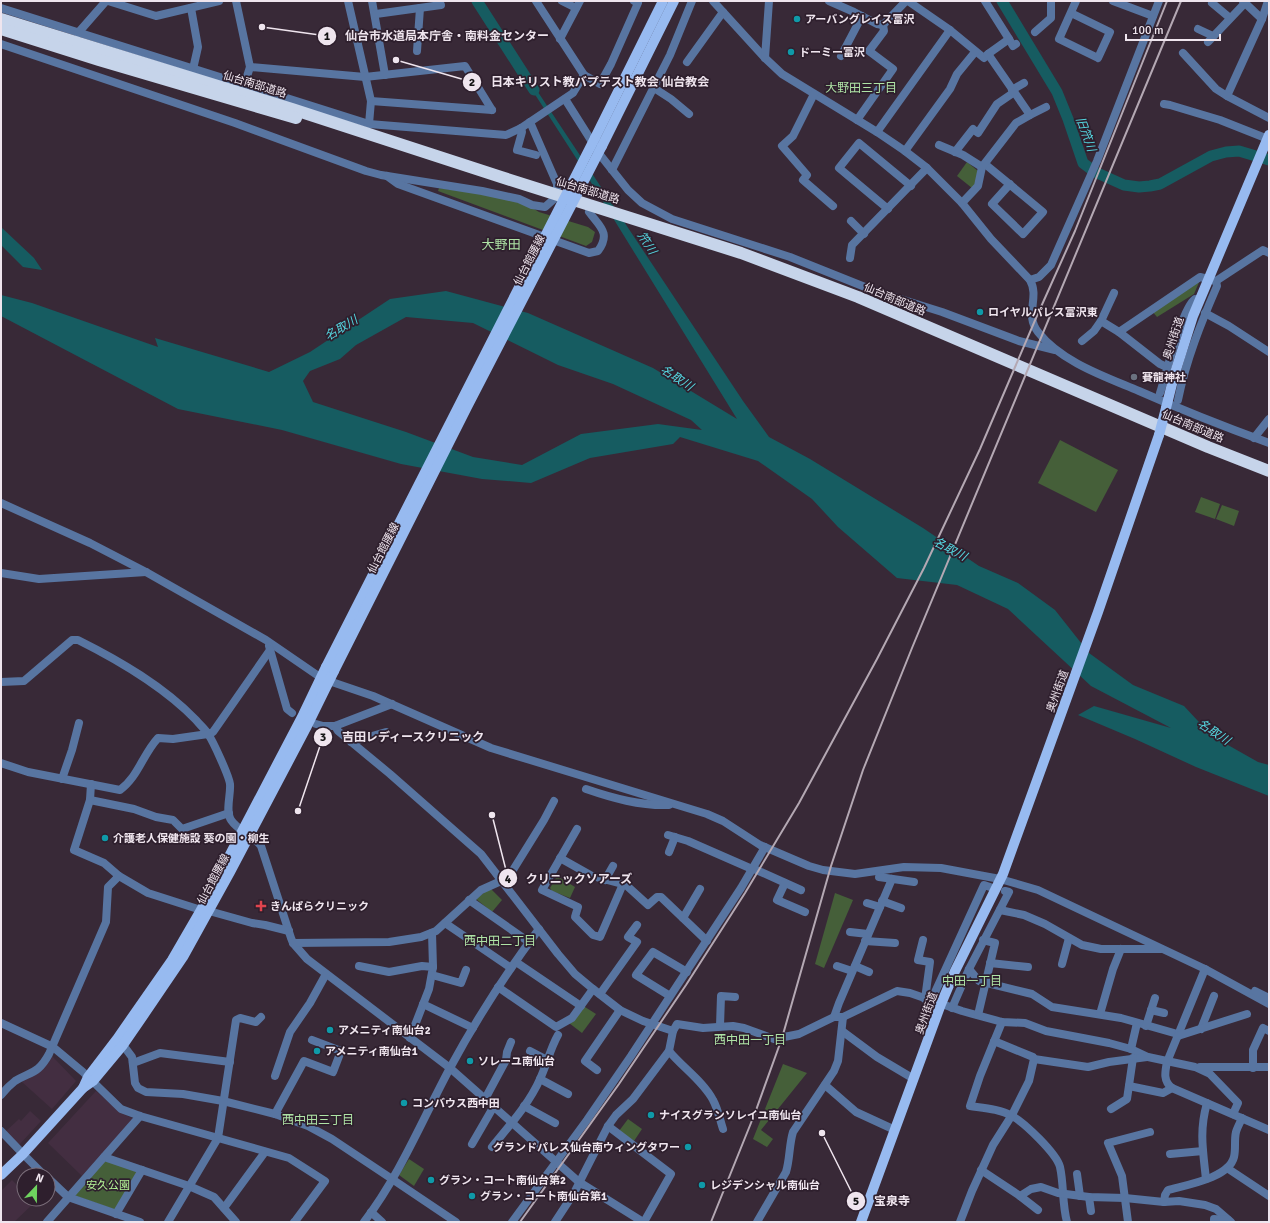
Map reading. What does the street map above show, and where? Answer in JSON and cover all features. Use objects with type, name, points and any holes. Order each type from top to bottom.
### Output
[{"type":"highway","name":"仙台南部道路","points":[[1,19],[292,108],[501,177],[589,208],[653,224],[741,253],[858,297],[1208,447],[1269,471]]},
{"type":"highway","name":"仙台南部道路","points":[[1,29],[121,67],[474,171],[501,177]]},
{"type":"main road","name":"仙台館腰線","points":[[598,142],[663,1]]},
{"type":"main road","name":"仙台館腰線","points":[[90,1079],[122,1045],[172,973],[246,833],[288,762],[330,669],[598,142],[674,1]]},
{"type":"main road","name":"奥州街道","points":[[861,1222],[914,1080],[932,1001],[955,971],[1002,876],[1154,453],[1181,352],[1200,301],[1212,280],[1267,140]]},
{"type":"main road","name":"仙台館腰線","points":[[1,1176],[23,1154],[90,1079],[205,911]]},
{"type":"street","points":[[78,33],[107,1],[156,16],[219,1]]},
{"type":"street","points":[[236,1],[250,67],[244,86]]},
{"type":"street","points":[[348,1],[371,101],[369,124]]},
{"type":"street","points":[[372,1],[376,14],[385,75]]},
{"type":"street","points":[[536,1],[584,75],[600,84],[611,64],[638,3],[634,1]]},
{"type":"street","points":[[560,38],[578,5],[562,1]]},
{"type":"street","points":[[612,170],[670,55],[692,1]]},
{"type":"street","points":[[713,1],[765,58],[782,74],[877,132],[928,168],[962,203],[991,239],[1030,280],[1033,286],[1034,294],[1031,311],[1031,318],[1034,326],[1048,343],[1058,351],[1085,368],[1167,406],[1269,443]]},
{"type":"street","points":[[765,58],[769,1]]},
{"type":"street","points":[[829,1],[877,24],[883,25]]},
{"type":"street","points":[[883,25],[907,1],[950,30],[984,58],[988,54],[1012,42],[985,1]]},
{"type":"street","points":[[1035,32],[1051,18],[1051,1]]},
{"type":"street","points":[[1071,13],[1110,32],[1098,58],[1059,39],[1076,1]]},
{"type":"street","points":[[1113,1],[1153,16]]},
{"type":"street","points":[[1030,280],[1039,277],[1052,265],[1120,105],[1159,1]]},
{"type":"street","points":[[1227,96],[1262,20],[1268,1]]},
{"type":"street","points":[[1198,29],[1211,39],[1244,2],[1262,20]]},
{"type":"street","points":[[1212,3],[1230,18]]},
{"type":"street","points":[[376,14],[405,5],[420,8],[440,5]]},
{"type":"street","points":[[1,8],[244,86],[369,124],[501,135],[510,133],[521,128],[563,100],[573,92],[584,75]]},
{"type":"street","points":[[191,8],[198,47],[194,69]]},
{"type":"street","points":[[417,51],[420,8]]},
{"type":"street","points":[[687,62],[723,12]]},
{"type":"street","points":[[841,56],[862,16]]},
{"type":"street","points":[[857,120],[893,69],[869,51],[884,31],[883,25]]},
{"type":"street","points":[[877,132],[950,30]]},
{"type":"street","points":[[1,44],[234,123],[366,171],[386,176],[482,190],[519,199],[540,207],[545,207],[554,199]]},
{"type":"street","points":[[905,151],[950,89],[957,74],[975,52]]},
{"type":"street","points":[[1183,53],[1216,89],[1269,118]]},
{"type":"street","points":[[988,54],[1030,115]]},
{"type":"street","points":[[250,67],[365,77],[465,66],[492,110],[371,101]]},
{"type":"street","points":[[955,152],[973,129],[978,133],[997,104],[1024,83]]},
{"type":"street","points":[[654,88],[687,109]]},
{"type":"street","points":[[814,94],[793,136],[782,146],[807,175],[803,180],[833,206]]},
{"type":"street","points":[[563,100],[586,134],[628,190],[642,203],[672,219],[782,255],[875,291],[942,312],[1019,341],[1058,351]]},
{"type":"street","points":[[1164,104],[1220,120],[1267,140]]},
{"type":"street","points":[[962,203],[978,186],[984,165],[1016,123],[1046,107]]},
{"type":"street","points":[[532,121],[557,184],[557,188]]},
{"type":"street","points":[[521,128],[522,132],[516,150],[536,155]]},
{"type":"street","points":[[888,210],[839,168],[859,144],[911,186]]},
{"type":"street","points":[[939,145],[984,165],[1010,184],[1043,212],[1023,234],[992,204],[1010,184]]},
{"type":"street","points":[[850,258],[852,245],[928,168]]},
{"type":"street","points":[[386,176],[398,184],[589,253],[598,251],[605,236],[589,208]]},
{"type":"street","points":[[851,221],[864,234]]},
{"type":"street","points":[[1212,280],[1263,250],[1268,251]]},
{"type":"street","points":[[1119,332],[1200,276],[1212,280],[1217,286],[1205,313],[1189,359],[1178,400]]},
{"type":"street","points":[[1082,341],[1094,331],[1101,321],[1114,293]]},
{"type":"street","points":[[1160,393],[1174,342],[1189,304],[1195,299],[1200,301]]},
{"type":"street","points":[[1205,313],[1229,326],[1269,352]]},
{"type":"street","points":[[1101,321],[1119,332],[1160,364],[1167,367]]},
{"type":"street","points":[[1254,438],[1269,419]]},
{"type":"street","points":[[1,503],[90,543],[146,572],[266,640],[325,679],[392,704],[491,748],[707,814],[723,821],[751,840],[809,866],[839,873],[855,874],[904,867],[925,867],[1002,876],[1038,890],[1269,998]]},
{"type":"street","points":[[1,573],[39,579],[146,572]]},
{"type":"street","points":[[1,682],[24,680],[72,640],[78,640],[122,663],[156,685],[182,706],[208,734],[230,782],[230,819],[236,826],[261,846],[289,931],[294,943],[307,959],[450,1068],[513,1122],[579,1182],[644,1222],[671,1174],[608,1126]]},
{"type":"street","points":[[266,640],[287,709],[292,713]]},
{"type":"street","points":[[1,763],[28,772],[120,790],[129,784],[152,744],[158,738],[173,739],[213,732],[270,650]]},
{"type":"street","points":[[316,724],[322,726],[335,726],[392,704]]},
{"type":"street","points":[[62,779],[79,723]]},
{"type":"street","points":[[335,726],[351,742],[390,774],[481,854],[567,964],[596,992],[620,1010],[652,1024],[673,1031]]},
{"type":"street","points":[[351,742],[386,732]]},
{"type":"street","points":[[91,784],[90,800],[74,850],[104,863],[119,876],[148,893],[252,924],[271,926],[289,931]]},
{"type":"street","points":[[586,789],[608,797],[651,806],[675,805]]},
{"type":"street","points":[[90,800],[134,809],[156,817],[173,820],[182,829],[229,813]]},
{"type":"street","points":[[294,943],[389,942],[421,937],[436,931],[481,890],[502,881],[513,870],[554,801]]},
{"type":"street","points":[[577,830],[542,890],[578,907],[575,917],[593,935],[600,937],[623,884]]},
{"type":"street","points":[[669,852],[672,836],[752,868],[801,890]]},
{"type":"street","points":[[512,1222],[596,1107],[652,1024],[707,941],[765,847]]},
{"type":"street","points":[[560,858],[592,876],[626,885],[648,905],[657,897],[661,897],[707,941]]},
{"type":"street","points":[[605,880],[613,866]]},
{"type":"street","points":[[1,1095],[14,1082],[35,1072],[44,1065],[106,922],[108,887],[119,876]]},
{"type":"street","points":[[879,877],[914,882]]},
{"type":"street","points":[[834,1017],[892,879]]},
{"type":"street","points":[[785,883],[777,900],[805,912]]},
{"type":"street","points":[[932,1001],[984,885],[990,886]]},
{"type":"street","points":[[683,918],[700,889]]},
{"type":"street","points":[[952,1008],[983,940],[1009,892],[1004,891]]},
{"type":"street","points":[[469,900],[529,942]]},
{"type":"street","points":[[867,903],[901,908]]},
{"type":"street","points":[[1000,910],[1024,915],[1045,924],[1082,945],[1101,948],[1164,950]]},
{"type":"street","points":[[445,923],[581,1006]]},
{"type":"street","points":[[498,987],[556,1027],[572,1018],[581,1006],[596,992],[637,942],[628,937],[637,925]]},
{"type":"street","points":[[364,1222],[392,1179],[422,1126],[450,1068],[498,987],[539,929]]},
{"type":"street","points":[[850,932],[867,938],[895,943]]},
{"type":"street","points":[[410,1038],[429,989],[432,971],[432,933]]},
{"type":"street","points":[[1062,964],[1069,938]]},
{"type":"street","points":[[923,940],[918,960],[930,962],[932,1001]]},
{"type":"street","points":[[978,1015],[995,943],[983,940]]},
{"type":"street","points":[[1100,1014],[1113,969],[1121,949]]},
{"type":"street","points":[[670,996],[636,975],[653,952],[687,972]]},
{"type":"street","points":[[990,963],[1028,967]]},
{"type":"street","points":[[358,966],[389,972],[422,966],[461,983],[466,970]]},
{"type":"street","points":[[837,966],[869,972]]},
{"type":"street","points":[[969,969],[979,981],[1032,994],[1052,1007],[1100,1014],[1176,1034],[1201,1029],[1247,1014]]},
{"type":"street","points":[[1205,969],[1269,1004]]},
{"type":"street","points":[[1205,969],[1176,1034],[1167,1062],[1165,1077],[1172,1088],[1269,1130]]},
{"type":"street","points":[[275,1076],[290,1032],[310,1003],[326,974]]},
{"type":"street","points":[[555,1222],[574,1193],[608,1126],[616,1115],[633,1099],[669,1051],[673,1031],[677,1024],[703,1028],[733,1026],[744,1028],[774,1039],[799,1034],[834,1017],[843,1017],[897,991],[910,993],[952,1008],[1002,1022],[1025,1023],[1046,1031],[1132,1049],[1148,1057],[1167,1062],[1195,1067],[1269,1067]]},
{"type":"street","points":[[720,1026],[721,996],[735,997]]},
{"type":"street","points":[[1201,1029],[1214,996]]},
{"type":"street","points":[[1146,1026],[1155,998]]},
{"type":"street","points":[[423,1004],[474,1028]]},
{"type":"street","points":[[597,1070],[585,1060],[620,1010]]},
{"type":"street","points":[[1151,1010],[1164,1013]]},
{"type":"street","points":[[168,1222],[218,1138],[236,1020],[240,1018],[256,1022],[261,1017]]},
{"type":"street","points":[[757,1222],[786,1172],[789,1164],[790,1141],[793,1132],[834,1071],[838,1060],[843,1017]]},
{"type":"street","points":[[1002,1022],[980,1076],[970,1106],[997,1110],[1012,1115],[1037,1136],[1057,1160],[1060,1166],[1067,1222]]},
{"type":"street","points":[[1,1023],[53,1047],[65,1056],[121,1109],[140,1116],[289,1158],[325,1182],[294,1222]]},
{"type":"street","points":[[1132,1049],[1137,1023]]},
{"type":"street","points":[[1253,1068],[1253,1050],[1263,1028],[1269,1031]]},
{"type":"street","points":[[842,1030],[877,1057],[914,1080]]},
{"type":"street","points":[[492,1147],[513,1122],[540,1079],[553,1044],[558,1035]]},
{"type":"street","points":[[275,1114],[304,1061],[333,1072],[341,1051],[312,1040]]},
{"type":"street","points":[[994,1040],[1034,1059],[1088,1067],[1109,1062],[1148,1057]]},
{"type":"street","points":[[485,1098],[506,1060],[511,1042]]},
{"type":"street","points":[[122,1045],[132,1057],[135,1083],[138,1088],[146,1092],[183,1094],[223,1101],[275,1114],[308,1126],[332,1140],[456,1222]]},
{"type":"street","points":[[530,1051],[547,1060]]},
{"type":"street","points":[[669,1051],[707,1090],[713,1100],[723,1129]]},
{"type":"street","points":[[132,1063],[160,1053],[230,1062]]},
{"type":"street","points":[[1111,1109],[1127,1099],[1133,1058]]},
{"type":"street","points":[[960,1222],[972,1190],[993,1145],[1012,1115],[1029,1081],[1034,1059]]},
{"type":"street","points":[[1195,1067],[1210,1074],[1238,1103],[1233,1114]]},
{"type":"street","points":[[540,1079],[568,1094]]},
{"type":"street","points":[[825,1085],[856,1112],[895,1130]]},
{"type":"street","points":[[1129,1086],[1163,1093],[1172,1088]]},
{"type":"street","points":[[1206,1179],[1201,1139],[1203,1117],[1207,1103]]},
{"type":"street","points":[[472,1144],[494,1106]]},
{"type":"street","points":[[524,1106],[555,1123]]},
{"type":"street","points":[[47,1222],[140,1116]]},
{"type":"street","points":[[1164,1202],[1165,1195],[1168,1190],[1206,1179],[1227,1168],[1232,1162],[1234,1156],[1236,1133],[1242,1118]]},
{"type":"street","points":[[1,1131],[36,1167]]},
{"type":"street","points":[[1128,1222],[1122,1176],[1108,1143],[1150,1132]]},
{"type":"street","points":[[1170,1154],[1203,1151]]},
{"type":"street","points":[[224,1208],[265,1152]]},
{"type":"street","points":[[104,1157],[189,1186],[214,1197],[236,1222]]},
{"type":"street","points":[[1227,1168],[1269,1196]]},
{"type":"street","points":[[116,1214],[142,1170]]},
{"type":"street","points":[[981,1170],[1038,1210]]},
{"type":"street","points":[[1077,1174],[1080,1196]]},
{"type":"street","points":[[56,1186],[68,1197],[140,1222]]},
{"type":"street","points":[[1020,1196],[1031,1189],[1041,1187],[1063,1194],[1089,1197],[1125,1198],[1164,1202],[1179,1201],[1205,1205],[1216,1209],[1230,1221]]},
{"type":"street","points":[[1089,1197],[1091,1211]]},
{"type":"street","points":[[371,1212],[382,1222]]},
{"type":"street","points":[[1214,1222],[1214,1219],[1230,1221]]},
{"type":"shaded area","points":[[52,1056],[76,1081],[52,1109],[22,1082],[42,1070]]},
{"type":"shaded area","points":[[96,1091],[121,1113],[132,1118],[133,1120],[82,1176],[48,1143]]},
{"type":"shaded area","points":[[30,1111],[41,1121],[19,1145],[5,1132],[19,1119],[21,1121]]},
{"type":"shaded area","points":[[12,1180],[16,1184],[16,1207],[30,1207],[14,1222],[1,1222],[1,1191]]},
{"type":"green space","points":[[967,162],[978,171],[976,184],[972,188],[957,176]]},
{"type":"green space","points":[[439,188],[484,194],[526,204],[539,212],[588,227],[595,232],[592,242],[586,246],[438,191]]},
{"type":"green space","points":[[1200,280],[1194,294],[1157,317],[1152,311]]},
{"type":"green space","points":[[1060,440],[1118,470],[1096,512],[1038,483]]},
{"type":"green space","points":[[1201,497],[1220,504],[1215,519],[1195,512]]},
{"type":"green space","points":[[1222,505],[1239,511],[1234,526],[1216,519]]},
{"type":"green space","points":[[557,876],[575,887],[570,898],[552,891],[550,888]]},
{"type":"green space","points":[[490,888],[502,900],[492,912],[476,899]]},
{"type":"green space","points":[[835,893],[853,900],[824,968],[815,964]]},
{"type":"green space","points":[[585,1007],[596,1014],[582,1033],[569,1023]]},
{"type":"green space","points":[[783,1064],[807,1073],[761,1130],[773,1139],[767,1147],[753,1139]]},
{"type":"green space","points":[[628,1119],[642,1129],[634,1141],[619,1131]]},
{"type":"green space","points":[[409,1159],[424,1169],[414,1186],[399,1175]]},
{"type":"green space","name":"安久公園","points":[[108,1161],[136,1171],[137,1174],[116,1210],[76,1196],[75,1193],[104,1162]]},
{"type":"water","name":"名取川","points":[[528,77],[743,401],[769,437],[810,459],[923,528],[979,566],[1018,583],[1055,610],[1089,653],[1133,685],[1184,706],[1212,736],[1258,762],[1269,765],[1269,796],[1196,767],[1078,715],[1094,706],[1171,728],[1091,686],[1008,609],[957,585],[897,578],[838,527],[812,499],[758,461],[680,437],[673,444],[590,458],[531,483],[482,479],[401,464],[282,430],[178,409],[1,316],[1,295],[32,303],[158,347],[155,338],[269,372],[310,352],[390,299],[446,291],[528,313],[653,368],[737,419],[576,158],[525,79]],"holes":[[[406,317],[473,323],[558,365],[613,384],[691,420],[702,430],[658,424],[581,434],[522,465],[473,457],[406,432],[313,402],[303,381],[310,371],[340,359],[356,345]]]},
{"type":"water","points":[[1,227],[34,258],[42,270],[23,267],[1,245]]},
{"type":"waterway","name":"笊川","points":[[477,1],[534,90]]},
{"type":"waterway","name":"旧笊川","points":[[1002,1],[1057,92],[1083,163],[1095,172],[1124,185],[1139,187],[1160,184],[1211,156],[1226,152],[1239,151],[1269,160]]},
{"type":"railway","points":[[520,1222],[619,1084],[686,985],[745,893],[799,803],[877,659],[924,568],[980,449],[1075,231],[1167,1]]},
{"type":"railway","points":[[711,1222],[755,1113],[782,1038],[831,866],[863,770],[912,648],[1181,1]]},
{"type":"place","name":"アーバングレイス富沢","points":[[797,19]]},
{"type":"place","name":"仙台市水道局本庁舎・南料金センター","points":[[262,27]]},
{"type":"place","name":"ドーミー富沢","points":[[791,52]]},
{"type":"place","name":"日本キリスト教バプテスト教会 仙台教会","points":[[396,60]]},
{"type":"place","name":"ロイヤルパレス富沢東","points":[[980,312]]},
{"type":"place","name":"賽龍神社","points":[[1134,377]]},
{"type":"place","name":"吉田レディースクリニック","points":[[298,811]]},
{"type":"place","name":"クリニックソアーズ","points":[[492,815]]},
{"type":"place","name":"介護老人保健施設 葵の園・柳生","points":[[105,838]]},
{"type":"place","name":"きんぱらクリニック","points":[[261,906]]},
{"type":"place","name":"アメニティ南仙台2","points":[[330,1030]]},
{"type":"place","name":"アメニティ南仙台1","points":[[317,1051]]},
{"type":"place","name":"ソレーユ南仙台","points":[[470,1061]]},
{"type":"place","name":"コンバウス西中田","points":[[404,1103]]},
{"type":"place","name":"ナイスグランソレイユ南仙台","points":[[651,1115]]},
{"type":"place","name":"宝泉寺","points":[[822,1133]]},
{"type":"place","name":"グランドパレス仙台南ウィングタワー","points":[[688,1147]]},
{"type":"place","name":"グラン・コート南仙台第2","points":[[431,1180]]},
{"type":"place","name":"レジデンシャル南仙台","points":[[702,1185]]},
{"type":"place","name":"グラン・コート南仙台第1","points":[[472,1196]]},
{"type":"district","name":"大野田三丁目","points":[[861,88]]},
{"type":"district","name":"大野田","points":[[501,244]]},
{"type":"district","name":"西中田二丁目","points":[[500,941]]},
{"type":"district","name":"中田一丁目","points":[[972,981]]},
{"type":"district","name":"西中田一丁目","points":[[750,1040]]},
{"type":"district","name":"西中田三丁目","points":[[318,1120]]}]
